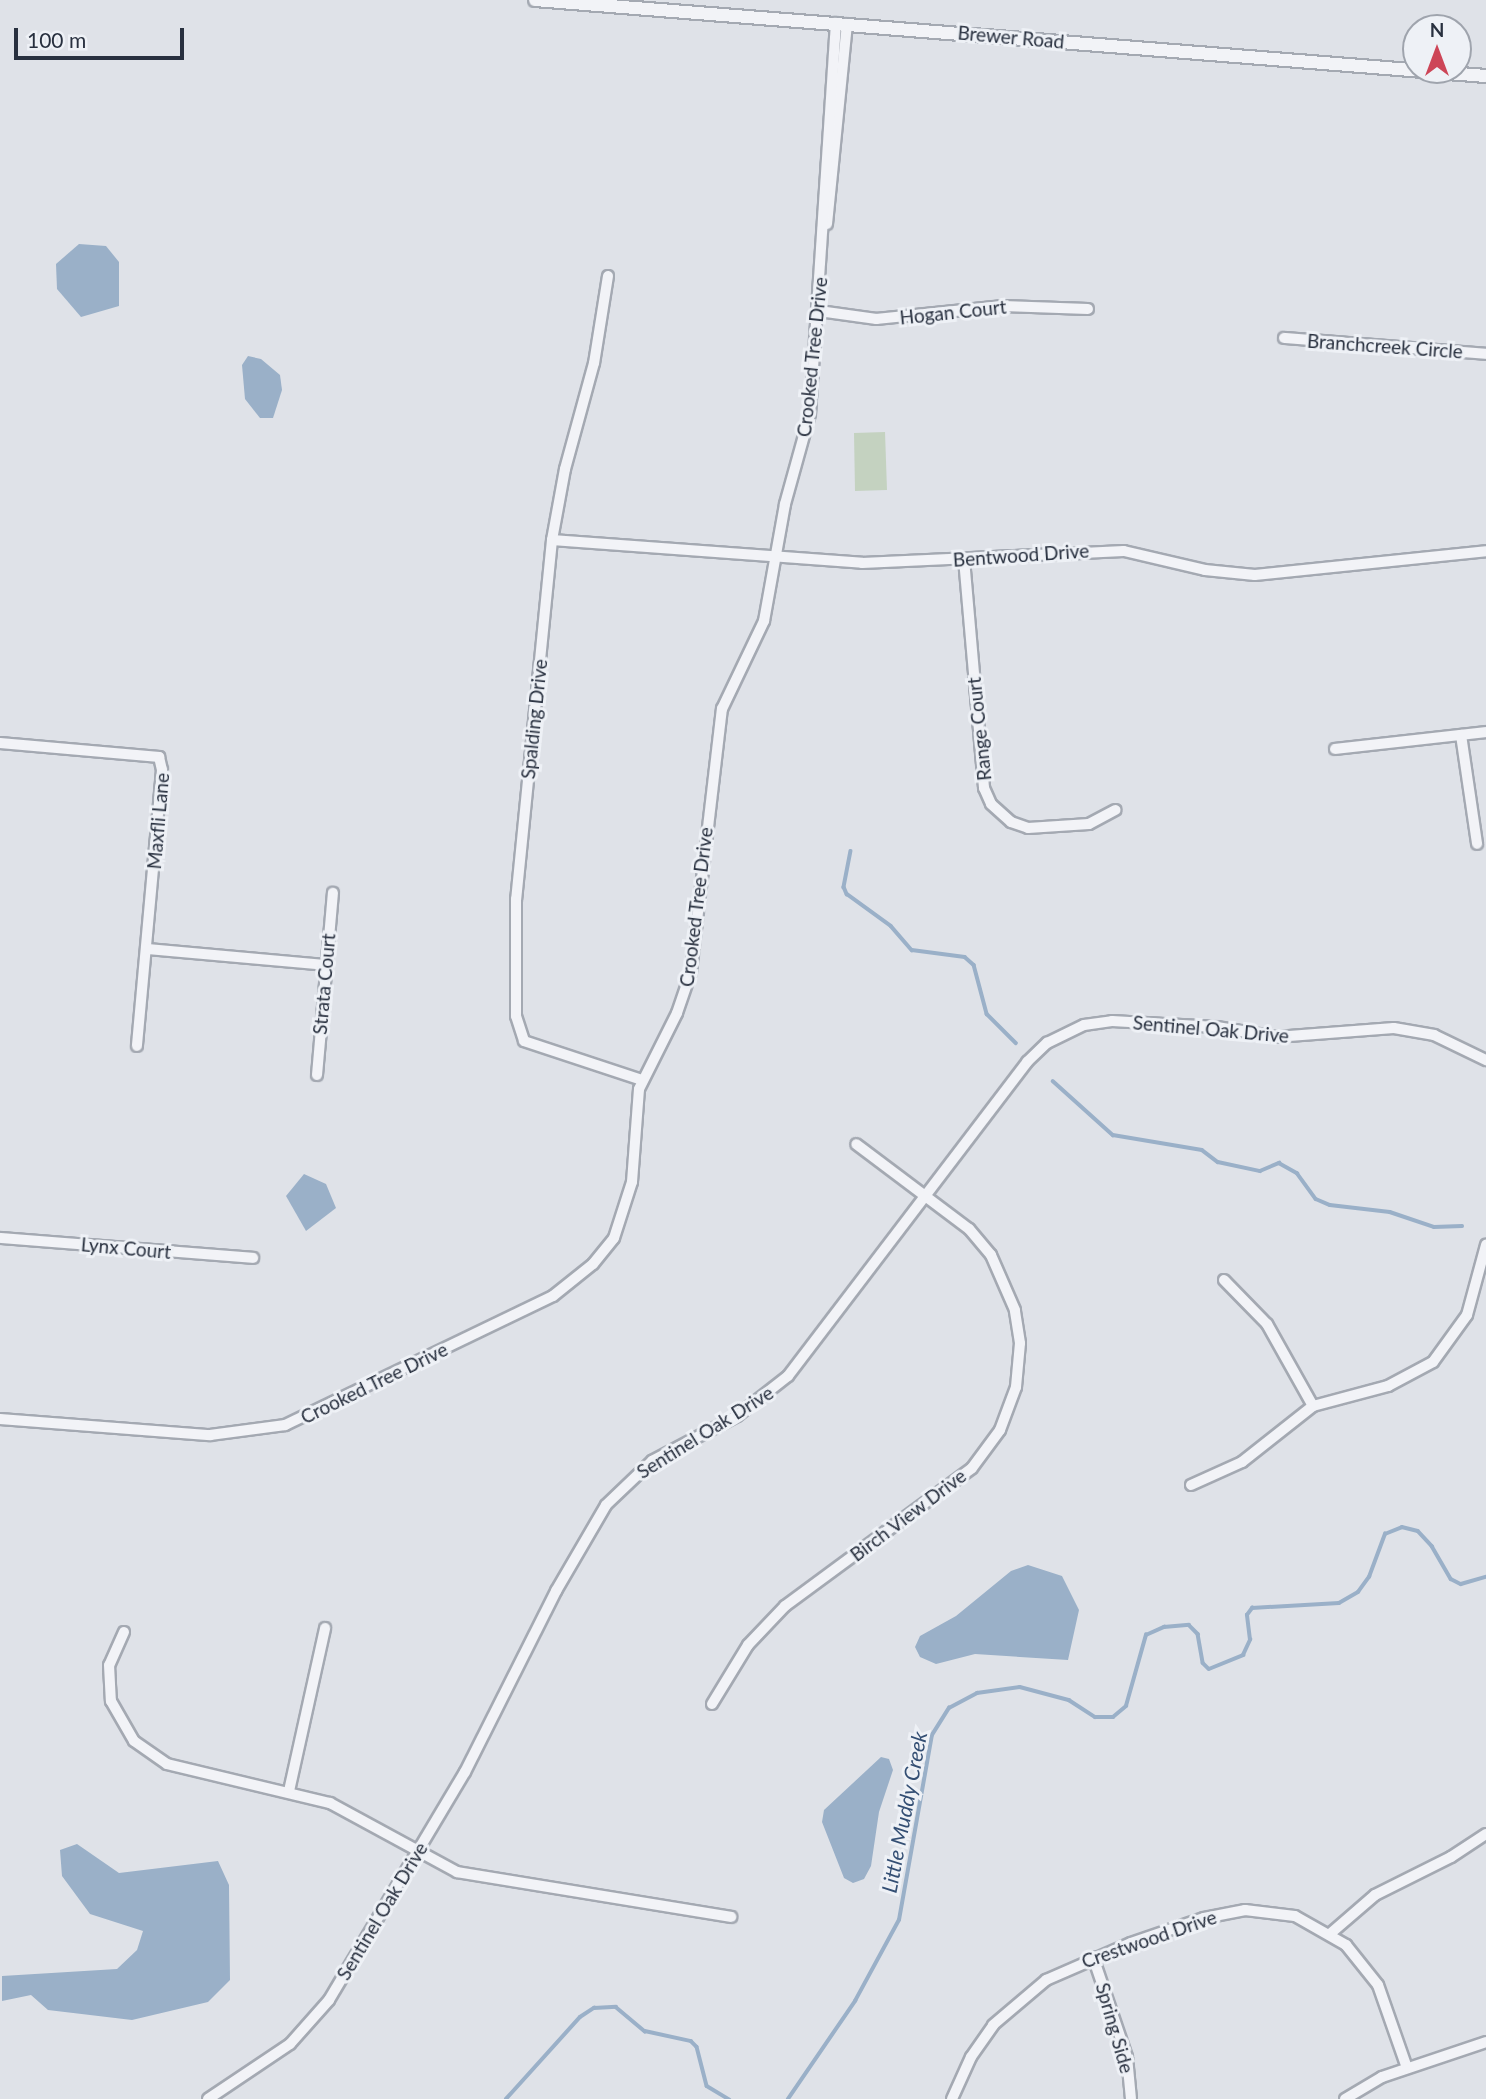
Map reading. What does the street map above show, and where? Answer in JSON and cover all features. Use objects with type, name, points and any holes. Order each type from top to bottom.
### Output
[{"type":"street","name":"Brewer Road","points":[[535,0],[1486,76]]},
{"type":"street","name":"Crooked Tree Drive","points":[[0,1419],[210,1435],[261,1432],[309,1416],[531,1308],[574,1281],[614,1238],[632,1182],[635,1114],[642,1080],[677,1013],[691,972],[718,725],[727,692],[764,621],[775,557],[810,414],[824,245],[822,184],[841,23]]},
{"type":"street","name":"Spalding Drive","points":[[608,276],[594,363],[565,470],[552,540],[516,899],[518,1034],[539,1048],[642,1080]]},
{"type":"street","name":"Hogan Court","points":[[819,311],[876,319],[1003,306],[1088,309]]},
{"type":"street","name":"Branchcreek Circle","points":[[1284,338],[1486,354]]},
{"type":"street","name":"Bentwood Drive","points":[[552,540],[874,564],[1124,551],[1205,570],[1255,575],[1486,551]]},
{"type":"street","name":"Range Court","points":[[964,559],[984,788],[991,804],[1011,822],[1037,828],[1089,824],[1115,810]]},
{"type":"street","points":[[1335,749],[1486,732]]},
{"type":"street","points":[[1461,735],[1477,844]]},
{"type":"street","name":"Maxfli Lane","points":[[0,743],[159,757],[162,771],[137,1046]]},
{"type":"street","name":"Strata Court","points":[[317,1076],[333,893]]},
{"type":"street","points":[[147,950],[325,965]]},
{"type":"street","name":"Sentinel Oak Drive","points":[[208,2099],[272,2058],[308,2027],[419,1852],[606,1505],[652,1461],[737,1416],[774,1390],[815,1344],[1027,1062],[1047,1042],[1084,1025],[1112,1021],[1172,1023],[1276,1037],[1394,1028],[1434,1035],[1486,1060]]},
{"type":"street","name":"Birch View Drive","points":[[712,1704],[737,1661],[770,1620],[972,1468],[1006,1417],[1020,1355],[1011,1296],[981,1241],[926,1195],[856,1143]]},
{"type":"street","name":"Lynx Court","points":[[0,1238],[253,1258]]},
{"type":"street","points":[[1191,1485],[1242,1462],[1312,1406],[1388,1386],[1433,1362],[1467,1315],[1486,1245]]},
{"type":"street","points":[[1224,1280],[1267,1324],[1312,1406]]},
{"type":"street","points":[[289,1791],[325,1628]]},
{"type":"street","points":[[124,1632],[111,1658],[109,1684],[118,1718],[134,1741],[152,1756],[186,1771],[289,1791],[345,1808],[457,1872],[732,1917]]},
{"type":"street","points":[[1331,1933],[1374,1895],[1451,1857],[1486,1834]]},
{"type":"street","name":"Crestwood Drive","points":[[952,2099],[971,2057],[993,2025],[1046,1980],[1093,1957],[1204,1918],[1245,1910],[1295,1916],[1331,1933],[1358,1957],[1378,1985],[1407,2068]]},
{"type":"street","name":"Spring Side","points":[[1093,1957],[1127,2057],[1131,2099]]},
{"type":"street","points":[[1345,2099],[1369,2082],[1486,2042]]},
{"type":"green space","points":[[885,432],[887,490],[855,491],[854,433]]},
{"type":"water","points":[[79,244],[106,246],[119,262],[119,306],[81,317],[57,289],[56,264]]},
{"type":"water","points":[[248,356],[261,359],[280,375],[282,390],[273,418],[260,418],[245,399],[242,365]]},
{"type":"water","points":[[304,1174],[326,1184],[336,1208],[306,1231],[286,1196]]},
{"type":"water","points":[[1028,1565],[1062,1576],[1079,1610],[1068,1660],[975,1654],[936,1664],[920,1657],[915,1647],[920,1636],[956,1616],[1011,1571]]},
{"type":"water","points":[[881,1757],[889,1759],[893,1770],[879,1812],[871,1866],[864,1879],[853,1883],[844,1878],[822,1822],[824,1810]]},
{"type":"water","points":[[77,1844],[119,1873],[218,1861],[229,1885],[230,1980],[208,2002],[132,2020],[48,2010],[31,1995],[2,2001],[2,1976],[117,1969],[137,1950],[143,1931],[90,1914],[62,1876],[60,1850]]},
{"type":"waterway","points":[[851,851],[844,887],[847,894],[891,926],[912,950],[965,957],[974,965],[987,1014],[1016,1043]]},
{"type":"waterway","points":[[1053,1081],[1113,1135],[1202,1150],[1218,1162],[1260,1171],[1279,1163],[1297,1173],[1316,1199],[1330,1205],[1390,1212],[1434,1227],[1462,1226]]},
{"type":"waterway","name":"Little Muddy Creek","points":[[788,2099],[855,2001],[899,1920],[932,1735],[949,1708],[977,1693],[1020,1687],[1069,1700],[1095,1717],[1113,1717],[1126,1706],[1146,1635],[1164,1627],[1189,1625],[1198,1634],[1203,1663],[1209,1669],[1243,1655],[1250,1640],[1247,1615],[1252,1608],[1339,1603],[1358,1592],[1369,1577],[1385,1534],[1402,1527],[1418,1531],[1432,1546],[1451,1579],[1461,1584],[1486,1577]]},
{"type":"waterway","name":"Little Muddy Creek","points":[[506,2099],[580,2017],[594,2008],[616,2007],[645,2031],[691,2041],[697,2047],[707,2086],[729,2099]]}]
